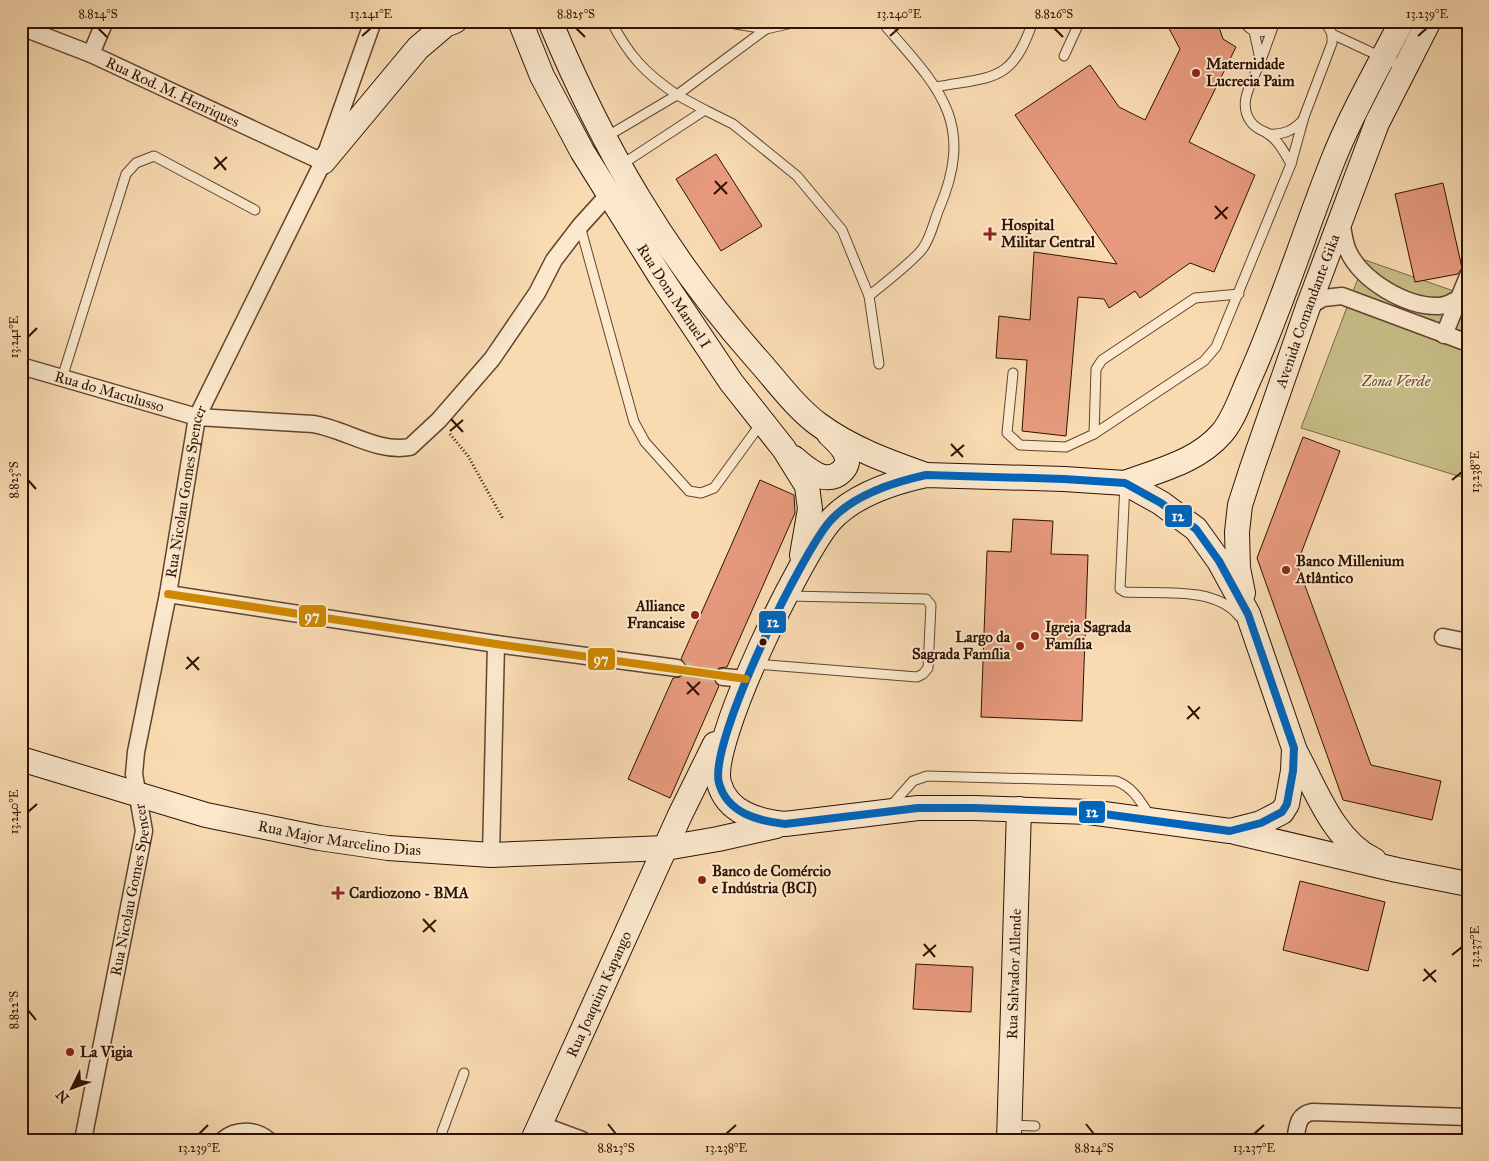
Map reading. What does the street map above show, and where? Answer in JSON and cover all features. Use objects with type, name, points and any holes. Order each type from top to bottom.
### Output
[{"type":"street","points":[[91,54],[104,21]]},
{"type":"street","name":"Rua Nicolau Gomes Spencer","points":[[87,1139],[144,831],[134,774],[136,752],[168,594],[197,418],[323,162],[373,21]]},
{"type":"street","points":[[323,162],[418,48],[445,25],[456,21]]},
{"type":"street","name":"Rua Dom Manuel I","points":[[520,21],[559,112],[608,194],[731,382],[784,449],[807,486],[810,509],[798,569]]},
{"type":"street","name":"Rua Dom Manuel I","points":[[550,21],[604,138],[654,225],[691,280],[799,408],[819,425],[871,455],[926,475]]},
{"type":"street","name":"Avenida Comandante Gika","points":[[1125,483],[1182,463],[1207,448],[1222,433],[1230,421],[1265,344],[1334,158],[1402,21]]},
{"type":"street","name":"Avenida Comandante Gika","points":[[1250,624],[1238,568],[1237,532],[1240,505],[1308,307],[1342,221],[1377,123],[1429,21]]},
{"type":"street","name":"Rua Rod. M. Henriques","points":[[21,27],[91,54],[323,162]]},
{"type":"street","name":"Rua do Maculusso","points":[[21,366],[197,418],[320,425],[388,448],[400,449],[410,447],[439,420],[492,359],[537,293],[554,260],[608,194]]},
{"type":"street","points":[[1342,221],[1347,250],[1358,266],[1398,297],[1424,305],[1441,306],[1460,298]]},
{"type":"street","points":[[1444,335],[1468,276]]},
{"type":"street","points":[[1308,307],[1323,298],[1342,296],[1468,343]]},
{"type":"street","points":[[784,449],[814,473],[822,477],[832,478],[838,475],[845,468],[848,461],[845,451],[819,425]]},
{"type":"street","points":[[1397,870],[1361,854],[1343,836],[1330,817],[1294,748],[1250,624],[1219,561],[1196,529],[1161,503],[1125,483],[1064,479],[926,475],[891,483],[862,497],[832,518],[798,569],[786,596],[740,679],[717,773],[722,793],[731,804],[745,814],[766,822],[785,824],[918,808],[1089,812],[1230,831],[1397,870],[1468,884]]},
{"type":"street","points":[[168,594],[496,644],[677,668]]},
{"type":"street","points":[[1443,637],[1468,642]]},
{"type":"street","points":[[491,855],[496,644]]},
{"type":"street","name":"Rua Joaquim Kapango","points":[[536,1132],[666,848],[740,679]]},
{"type":"street","points":[[1230,831],[1261,823],[1282,812],[1291,793],[1294,748]]},
{"type":"street","name":"Rua Major Marcelino Dias","points":[[21,758],[206,815],[319,838],[388,848],[491,855],[666,848],[785,824]]},
{"type":"street","name":"Rua Salvador Allende","points":[[1009,1132],[1019,809]]},
{"type":"street","points":[[1296,1140],[1299,1120],[1304,1113],[1468,1117]]},
{"type":"street","points":[[223,1140],[240,1131],[256,1132],[268,1140]]},
{"type":"street","points":[[536,1132],[582,1140]]},
{"type":"lane","points":[[611,21],[624,46],[651,77],[678,95],[733,124],[797,176],[842,230],[869,296],[879,364]]},
{"type":"lane","points":[[717,21],[766,30]]},
{"type":"lane","points":[[604,138],[678,95],[766,30],[801,21]]},
{"type":"lane","points":[[869,296],[923,248],[946,192],[955,155],[954,129],[936,87],[881,21]]},
{"type":"lane","points":[[936,87],[999,75],[1015,61],[1024,47],[1034,21]]},
{"type":"lane","points":[[1064,56],[1080,21]]},
{"type":"lane","points":[[1244,21],[1254,31],[1261,62]]},
{"type":"lane","points":[[1012,374],[1007,433],[1020,445],[1066,447],[1094,434],[1204,361],[1216,347],[1291,164],[1304,117],[1332,43],[1332,34],[1326,21]]},
{"type":"lane","points":[[1254,31],[1264,32],[1274,24]]},
{"type":"lane","points":[[1274,24],[1261,62],[1247,92],[1246,113],[1255,126],[1268,134],[1283,150],[1291,164]]},
{"type":"lane","points":[[1332,34],[1405,68]]},
{"type":"lane","points":[[620,166],[705,110]]},
{"type":"lane","points":[[1268,134],[1278,135],[1289,132],[1304,117]]},
{"type":"lane","points":[[62,378],[126,174],[136,163],[154,156],[255,210]]},
{"type":"lane","points":[[580,226],[634,422],[646,442],[689,491],[701,493],[714,488],[762,422]]},
{"type":"lane","points":[[1094,434],[1096,369],[1102,360],[1195,298],[1239,294]]},
{"type":"lane","points":[[1125,483],[1120,589],[1125,592],[1203,595],[1217,598],[1233,608],[1250,624]]},
{"type":"lane","points":[[740,679],[917,677],[928,668],[931,605],[926,599],[786,596]]},
{"type":"lane","points":[[887,811],[905,787],[913,780],[927,776],[1116,781],[1126,784],[1134,792],[1153,820]]},
{"type":"lane","points":[[444,1140],[442,1132],[464,1073]]},
{"type":"lane","points":[[1009,1132],[1034,1126]]},
{"type":"path","points":[[439,420],[468,456],[502,519]]},
{"type":"green space","name":"Zona Verde","points":[[1365,260],[1468,296],[1468,479],[1301,428]]},
{"type":"building","points":[[1165,21],[1217,21],[1223,39],[1236,47],[1189,142],[1255,175],[1214,272],[1190,263],[1140,298],[1135,291],[1109,308],[1104,299],[1078,297],[1066,436],[1022,431],[1027,360],[996,358],[999,316],[1030,320],[1034,252],[1117,264],[1015,115],[1090,65],[1119,107],[1145,120],[1180,49]]},
{"type":"building","points":[[716,154],[762,226],[721,251],[676,179]]},
{"type":"building","points":[[1443,183],[1462,268],[1458,274],[1415,282],[1395,194]]},
{"type":"building","points":[[1303,437],[1340,451],[1297,564],[1371,765],[1441,781],[1432,820],[1343,800],[1257,558]]},
{"type":"building","points":[[760,480],[794,495],[795,513],[727,667],[719,668],[715,672],[714,681],[719,686],[670,798],[628,779],[673,678],[685,674],[686,665],[681,659]]},
{"type":"building","name":"Igreja Sagrada Família","points":[[1013,519],[1053,521],[1051,554],[1088,555],[1082,721],[981,717],[987,551],[1011,552]]},
{"type":"building","points":[[1300,881],[1385,902],[1368,971],[1283,950]]},
{"type":"building","points":[[916,964],[973,967],[971,1012],[913,1009]]},
{"type":"tunnel","points":[[677,668],[723,677]]},
{"type":"transit line","name":"12","points":[[926,475],[1064,479],[1125,483],[1161,503],[1196,529],[1219,561],[1248,614],[1294,748],[1293,771],[1287,804],[1282,812],[1261,823],[1230,831],[1089,812],[974,808],[918,808],[785,824],[754,818],[729,802],[719,783],[719,762],[728,730],[760,648],[817,539],[831,520],[851,503],[888,485],[926,475]]},
{"type":"transit line","name":"97","points":[[168,594],[496,644],[746,679]]},
{"type":"place","name":"Maternidade Lucrecia Paim","points":[[1196,73]]},
{"type":"place","name":"Hospital Militar Central","points":[[990,234]]},
{"type":"place","name":"Banco Millenium Atlântico","points":[[1286,570]]},
{"type":"place","name":"Alliance Francaise","points":[[695,615]]},
{"type":"place","name":"Igreja Sagrada Família","points":[[1035,636]]},
{"type":"place","name":"Largo da Sagrada Família","points":[[1020,646]]},
{"type":"place","name":"Banco de Comércio e Indústria (BCI)","points":[[702,880]]},
{"type":"place","name":"Cardiozono - BMA","points":[[338,893]]},
{"type":"place","name":"La Vigia","points":[[70,1052]]}]
